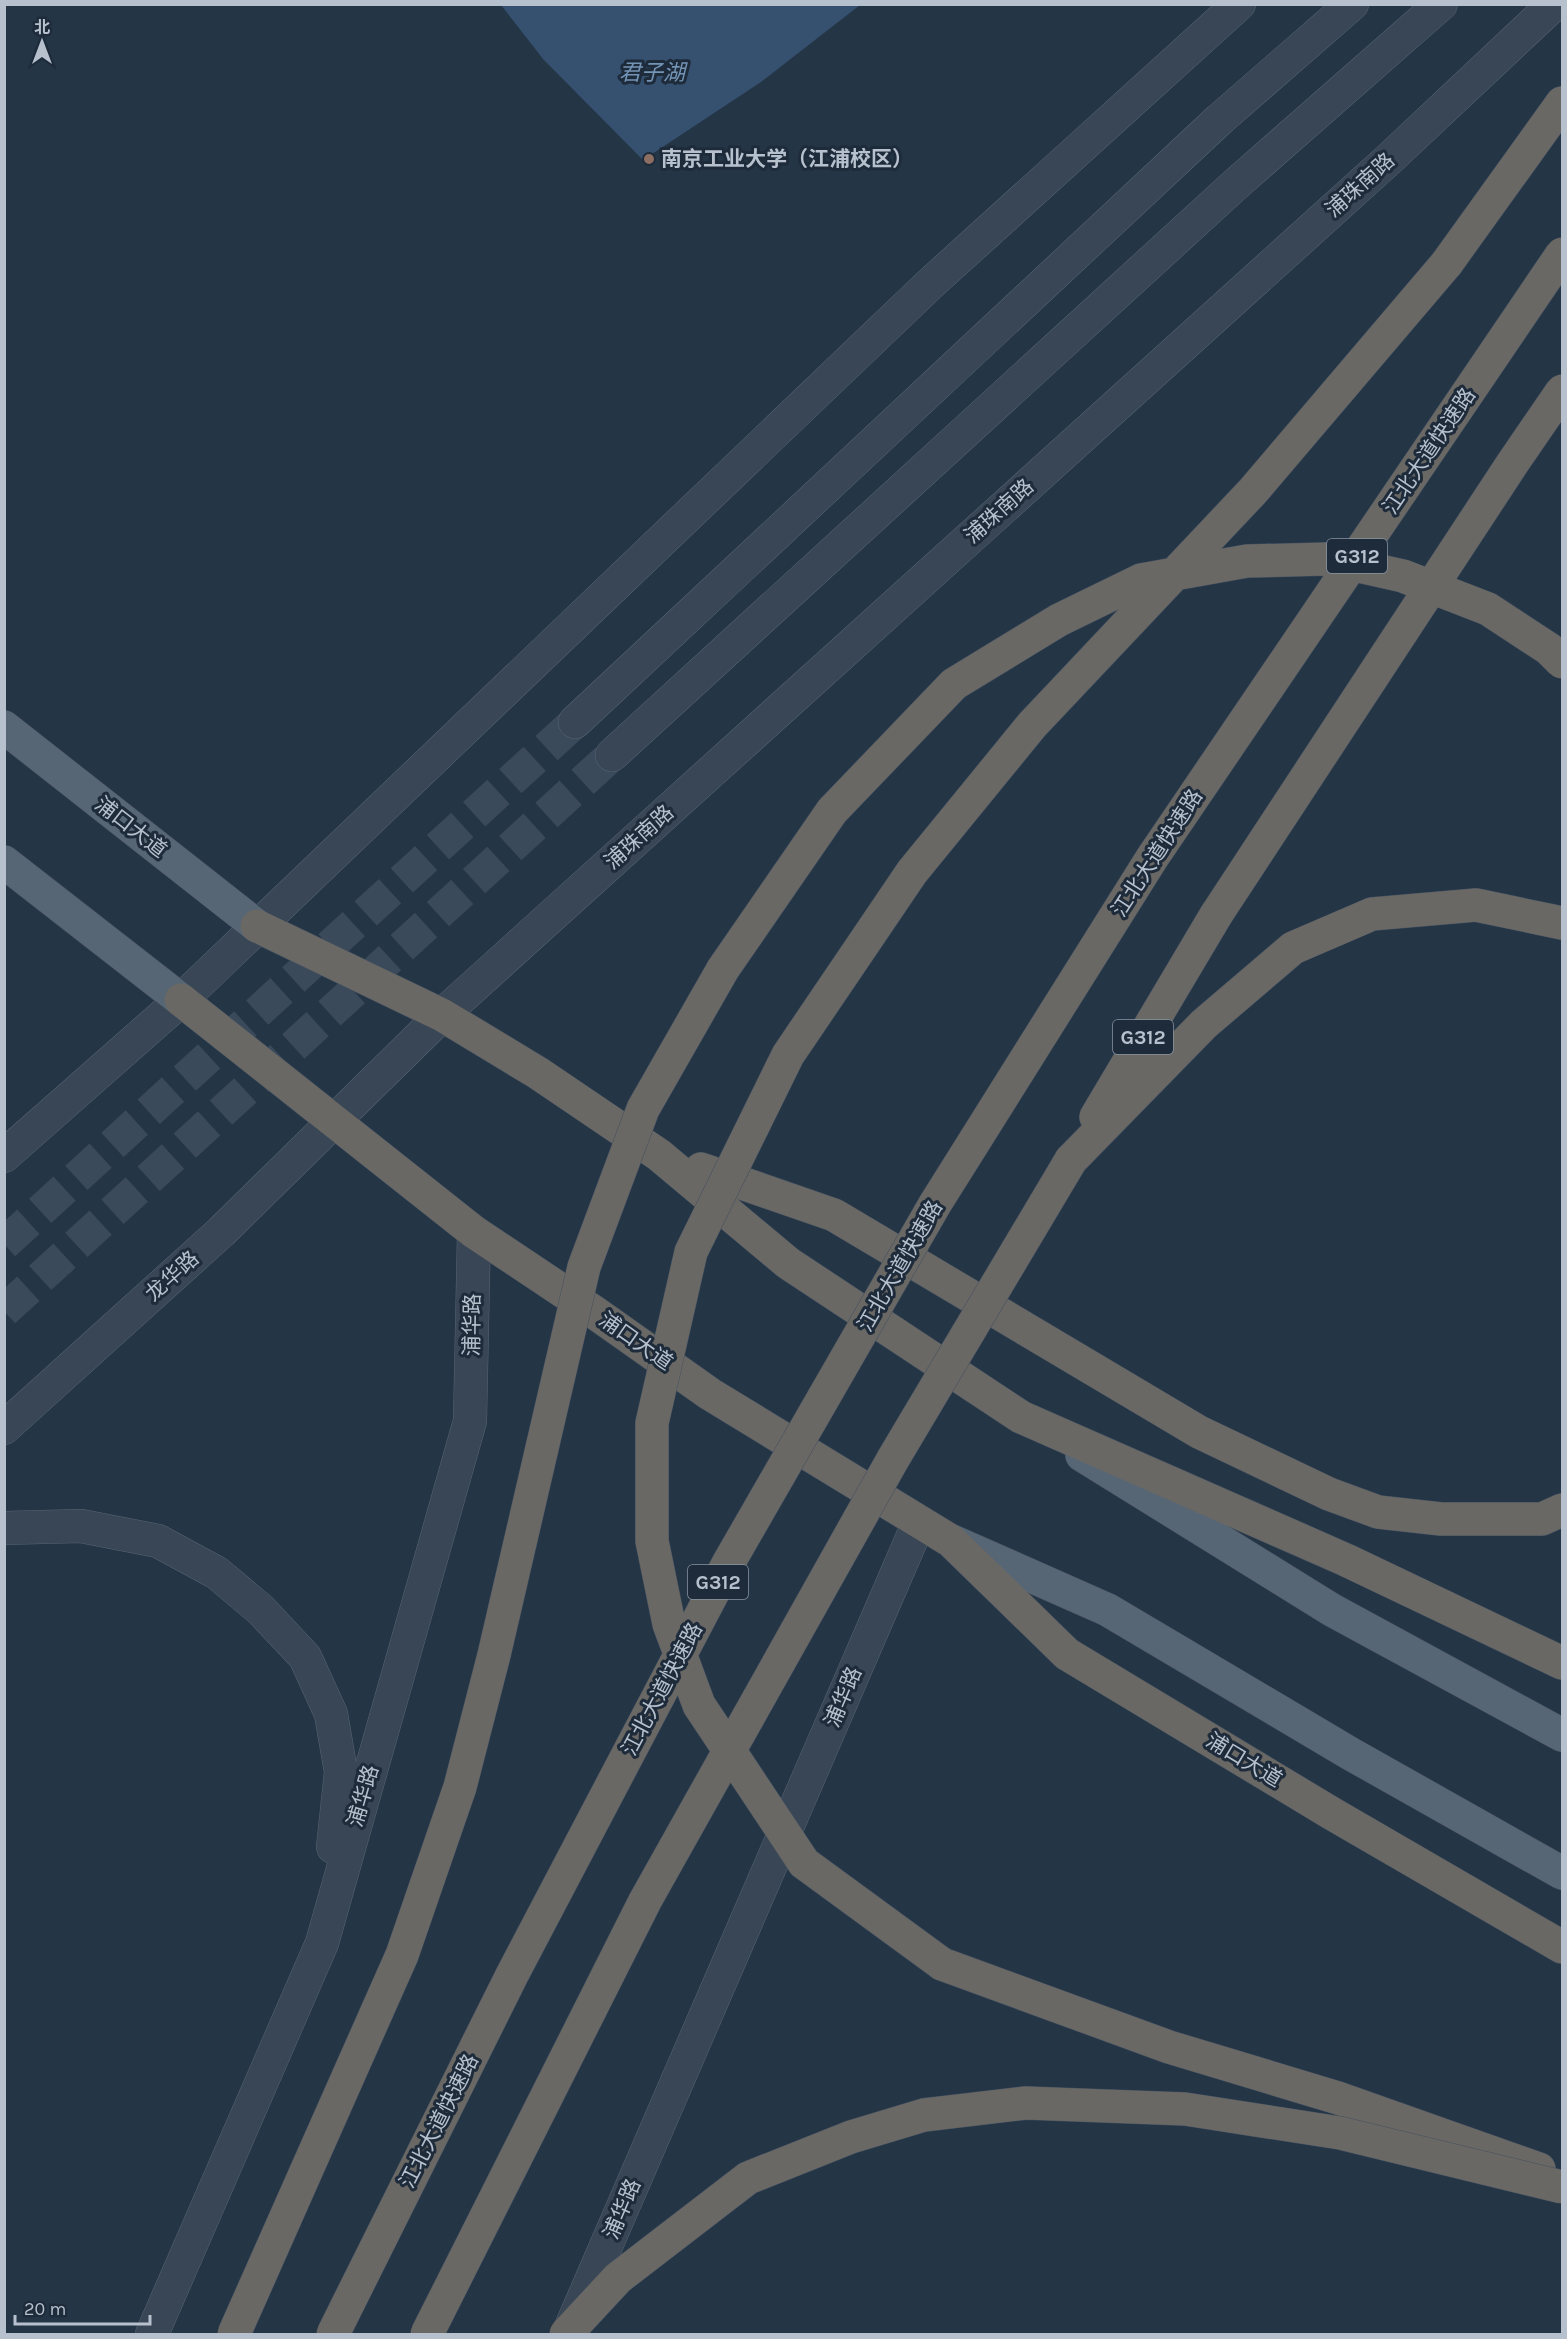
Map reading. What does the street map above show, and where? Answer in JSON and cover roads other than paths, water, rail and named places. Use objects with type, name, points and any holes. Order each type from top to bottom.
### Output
[{"type":"highway","points":[[1563,103],[1439,272],[1253,491],[1032,725],[912,872],[788,1055],[691,1252],[651,1423],[651,1541],[669,1624],[699,1705],[804,1863],[942,1964],[1169,2047],[1338,2098],[1563,2177]]},
{"type":"highway","name":"江北大道快速路","points":[[333,2334],[512,1975],[729,1562],[935,1204],[1152,858],[1563,254]]},
{"type":"highway","name":"G312","points":[[427,2334],[645,1901],[893,1459],[1216,915],[1512,464],[1563,391]]},
{"type":"highway","points":[[234,2334],[402,1955],[460,1787],[494,1655],[584,1267],[643,1110],[723,969],[832,811],[954,684],[1059,620],[1142,580],[1247,561],[1327,560],[1403,576],[1488,609],[1549,649],[1563,662]]},
{"type":"highway","points":[[1071,1160],[1204,1024],[1293,948],[1372,914],[1476,906],[1563,923]]},
{"type":"highway","points":[[257,926],[442,1015],[538,1073],[659,1155],[788,1263],[1021,1417],[1346,1560],[1563,1663]]},
{"type":"highway","name":"浦口大道","points":[[181,1000],[474,1232],[594,1312],[710,1394],[951,1541],[1067,1654],[1331,1813],[1563,1947]]},
{"type":"highway","points":[[659,1155],[834,1215],[1199,1432],[1329,1494],[1378,1512],[1441,1519],[1542,1519],[1563,1510]]},
{"type":"highway","points":[[567,2334],[618,2278],[748,2178],[851,2137],[924,2115],[1026,2103],[1185,2109],[1340,2133],[1563,2187]]},
{"type":"main road","name":"浦口大道","points":[[4,727],[257,926]]},
{"type":"main road","points":[[4,862],[181,1000]]},
{"type":"main road","points":[[1021,1417],[1332,1610],[1563,1735]]},
{"type":"main road","name":"浦口大道","points":[[951,1541],[1108,1610],[1351,1754],[1563,1873]]},
{"type":"street","points":[[4,1156],[181,1000],[930,284],[1239,4]]},
{"type":"street","points":[[574,722],[1220,118],[1352,4]]},
{"type":"street","points":[[612,754],[1227,192],[1441,4]]},
{"type":"street","name":"浦珠南路","points":[[335,1121],[442,1015],[1380,168],[1554,4]]},
{"type":"street","name":"龙华路","points":[[4,1428],[221,1232],[335,1121]]},
{"type":"street","name":"浦华路","points":[[152,2334],[322,1944],[470,1421],[474,1232]]},
{"type":"street","name":"浦华路","points":[[567,2334],[919,1522]]},
{"type":"street","points":[[4,1528],[81,1526],[158,1541],[217,1573],[261,1610],[305,1656],[332,1714],[341,1772],[322,1944]]},
{"type":"water","name":"君子湖","points":[[501,5],[860,5],[761,82],[643,160],[543,59]]},
{"type":"tunnel","points":[[4,1244],[575,722]]},
{"type":"tunnel","points":[[4,1311],[612,755]]},
{"type":"place","name":"南京工业大学（江浦校区）","points":[[649,159]]}]
